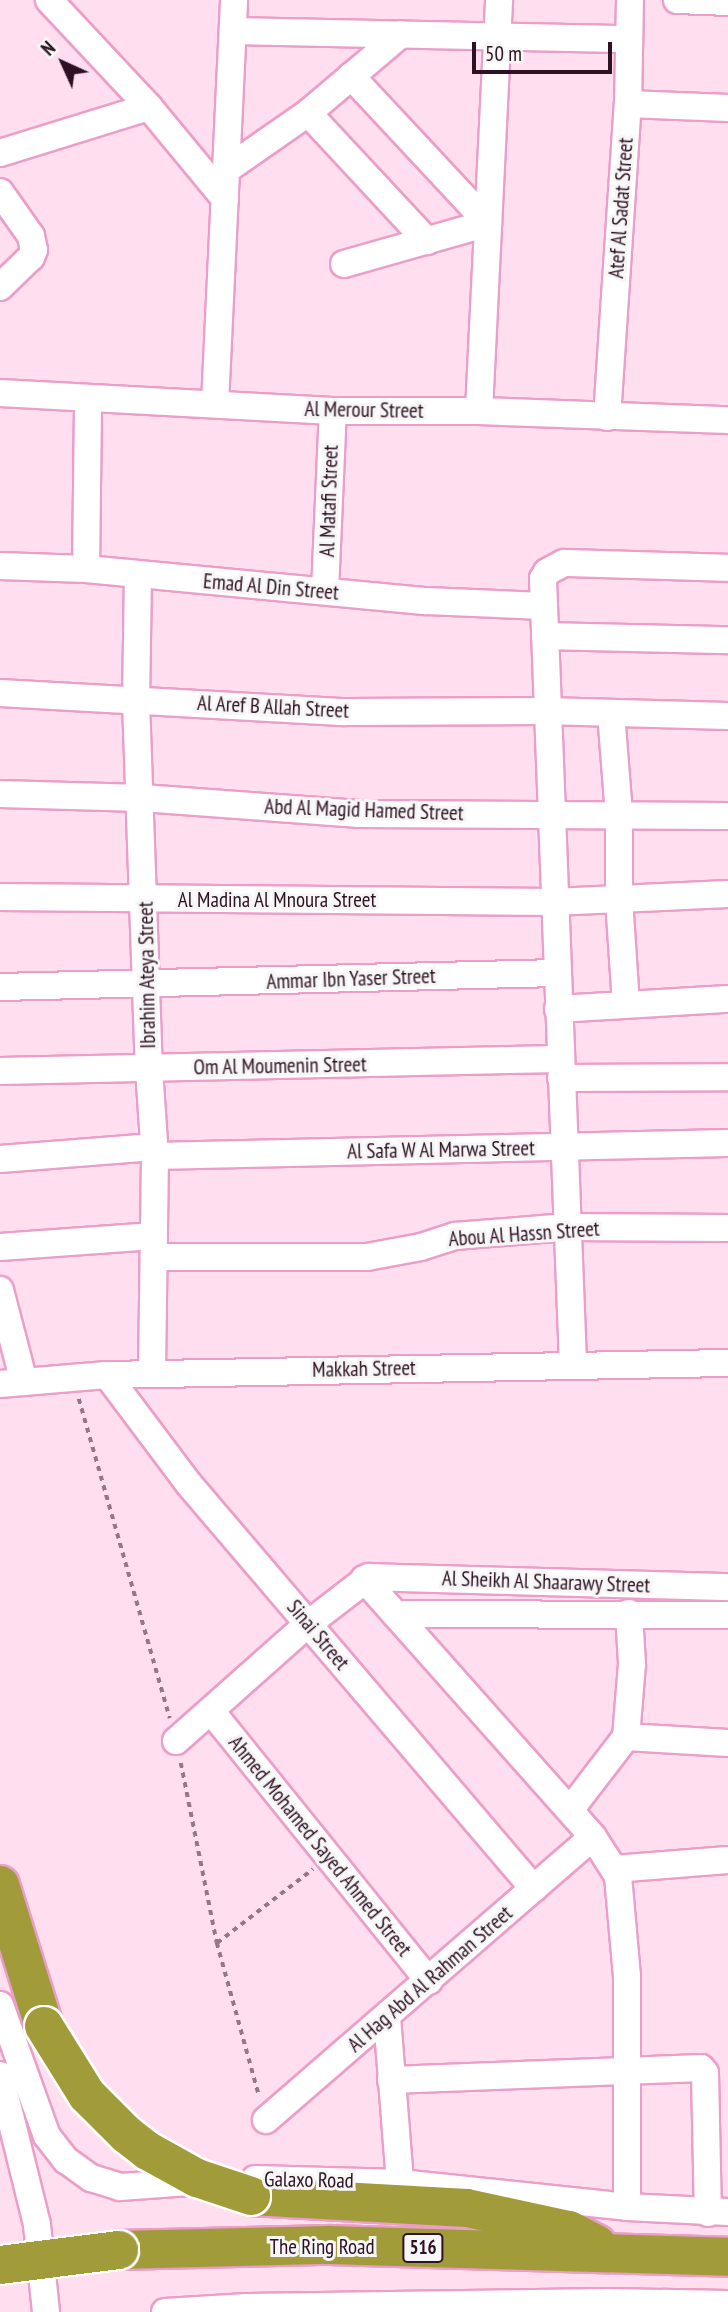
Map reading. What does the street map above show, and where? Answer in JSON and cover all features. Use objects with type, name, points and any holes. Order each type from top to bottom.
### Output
[{"type":"highway","points":[[0,1885],[44,2026],[79,2084],[126,2134],[148,2151],[197,2178],[251,2196],[435,2204],[498,2212],[569,2230],[615,2253]]},
{"type":"highway","name":"The Ring Road","points":[[0,2265],[119,2250],[329,2245],[728,2257]]},
{"type":"street","points":[[49,0],[149,107],[225,199]]},
{"type":"street","points":[[215,404],[234,0]]},
{"type":"street","points":[[479,411],[499,0]]},
{"type":"street","name":"Atef Al Sadat Street","points":[[607,417],[628,104],[631,0]]},
{"type":"street","points":[[677,0],[728,2]]},
{"type":"street","points":[[233,31],[629,39]]},
{"type":"street","points":[[226,170],[308,113],[401,34]]},
{"type":"street","points":[[351,76],[488,223]]},
{"type":"street","points":[[628,104],[728,108]]},
{"type":"street","points":[[0,153],[149,107]]},
{"type":"street","points":[[308,113],[427,241]]},
{"type":"street","points":[[0,192],[32,236],[34,250],[31,257],[0,286]]},
{"type":"street","points":[[344,264],[488,223]]},
{"type":"street","name":"Al Merour Street","points":[[0,393],[333,411],[479,411],[728,420]]},
{"type":"street","points":[[86,569],[88,398]]},
{"type":"street","name":"Al Matafi Street","points":[[325,591],[333,411]]},
{"type":"street","points":[[573,1364],[545,711],[543,579],[547,572],[564,563],[728,568]]},
{"type":"street","name":"Emad Al Din Street","points":[[0,566],[86,569],[426,601],[543,606]]},
{"type":"street","name":"Ibrahim Ateya Street","points":[[138,575],[136,701],[142,798],[149,1069],[155,1152],[152,1374]]},
{"type":"street","points":[[545,636],[728,640]]},
{"type":"street","name":"Al Aref B Allah Street","points":[[0,693],[345,712],[545,711],[728,716]]},
{"type":"street","points":[[611,713],[619,814],[619,899],[626,1005]]},
{"type":"street","name":"Abd Al Magid Hamed Street","points":[[0,794],[142,798],[359,814],[728,816]]},
{"type":"street","name":"Al Madina Al Mnoura Street","points":[[0,897],[553,902],[728,894]]},
{"type":"street","name":"Ammar Ibn Yaser Street","points":[[0,987],[146,986],[556,973]]},
{"type":"street","points":[[558,1009],[728,999]]},
{"type":"street","name":"Om Al Moumenin Street","points":[[0,1071],[560,1068],[728,1077]]},
{"type":"street","name":"Al Safa W Al Marwa Street","points":[[0,1158],[155,1152],[564,1148],[728,1143]]},
{"type":"street","name":"Abou Al Hassn Street","points":[[0,1247],[154,1247],[367,1257],[421,1247],[455,1236],[567,1227],[728,1228]]},
{"type":"street","points":[[0,1290],[12,1383]]},
{"type":"street","name":"Makkah Street","points":[[12,1383],[152,1374],[728,1363]]},
{"type":"street","name":"Sinai Street","points":[[107,1376],[188,1483],[534,1889]]},
{"type":"street","name":"Al Sheikh Al Shaarawy Street","points":[[364,1579],[369,1577],[728,1587]]},
{"type":"street","points":[[176,1741],[308,1624],[364,1579],[593,1837],[620,1883],[627,1976],[627,2207]]},
{"type":"street","points":[[570,1810],[626,1737],[632,1664],[629,1613]]},
{"type":"street","name":"Al Sheikh Al Shaarawy Street","points":[[396,1614],[728,1615]]},
{"type":"street","name":"Ahmed Mohamed Sayed Ahmed Street","points":[[211,1711],[429,1981]]},
{"type":"street","points":[[626,1737],[728,1743]]},
{"type":"street","name":"Al Hag Abd Al Rahman Street","points":[[266,2120],[593,1837]]},
{"type":"street","points":[[614,1869],[728,1860]]},
{"type":"street","name":"Galaxo Road","points":[[0,2005],[47,2136],[66,2160],[91,2178],[135,2188],[256,2179],[400,2183],[627,2207],[718,2213]]},
{"type":"street","points":[[387,2017],[400,2183]]},
{"type":"street","points":[[391,2080],[701,2068],[717,2099],[718,2213]]},
{"type":"street","points":[[0,2075],[37,2225],[46,2312]]},
{"type":"street","points":[[165,2312],[316,2306],[607,2302],[728,2304]]},
{"type":"path","points":[[217,1943],[328,1858]]}]
